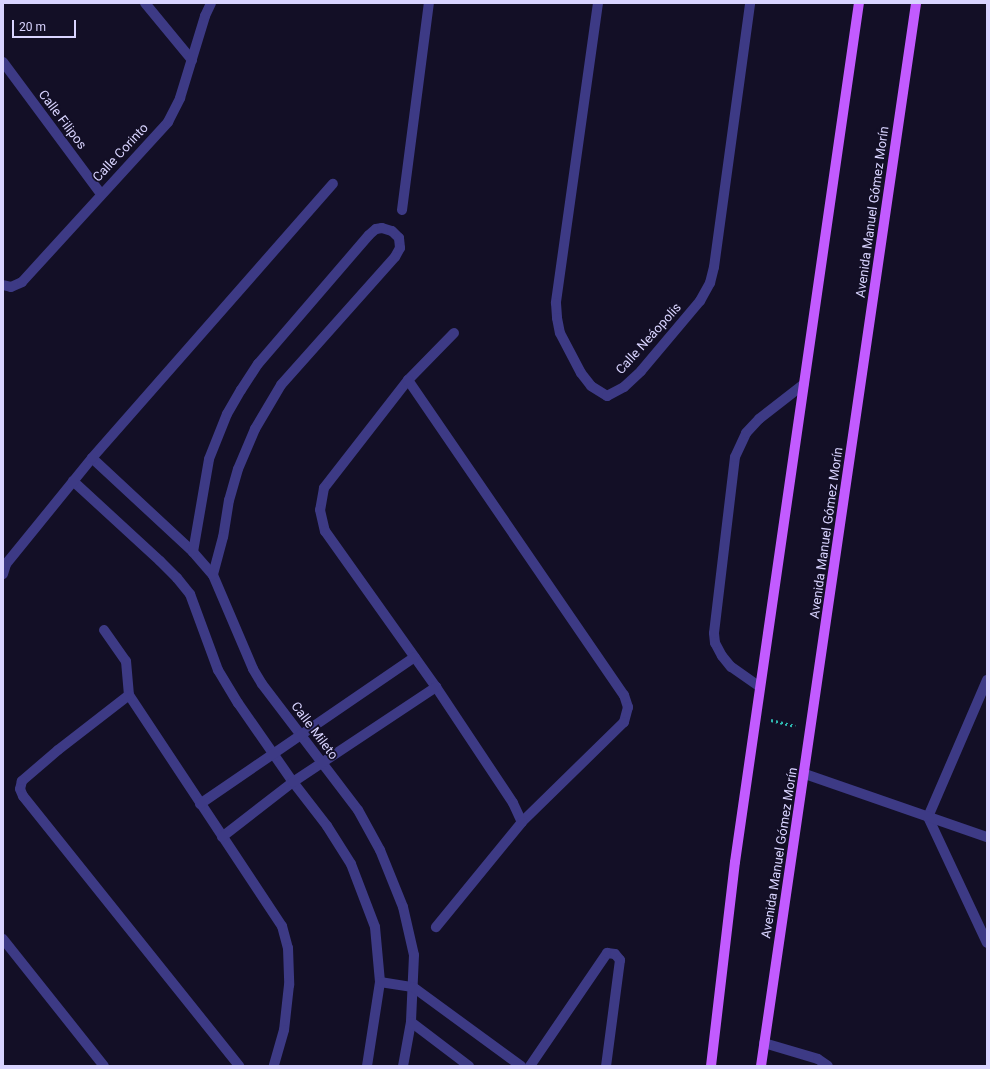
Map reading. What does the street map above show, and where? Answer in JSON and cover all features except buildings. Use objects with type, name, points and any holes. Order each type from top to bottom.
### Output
[{"type":"main road","points":[[711,1066],[735,862],[859,3]]},
{"type":"main road","name":"Avenida Manuel Gómez Morín","points":[[761,1066],[916,3]]},
{"type":"street","points":[[145,3],[192,60]]},
{"type":"street","name":"Calle Corinto","points":[[3,285],[11,287],[22,282],[168,122],[180,98],[205,16],[211,3]]},
{"type":"street","points":[[402,210],[429,3]]},
{"type":"street","name":"Calle Neáopolis","points":[[598,3],[556,303],[556,318],[560,334],[582,373],[591,386],[607,396],[624,387],[641,371],[700,301],[710,283],[714,268],[750,3]]},
{"type":"street","name":"Calle Filipos","points":[[3,62],[101,194]]},
{"type":"street","points":[[4,566],[92,458],[333,184]]},
{"type":"street","points":[[193,552],[209,460],[227,414],[241,390],[262,359],[368,235],[376,229],[382,228],[392,231],[399,238],[400,248],[395,257],[281,385],[255,429],[238,469],[229,500],[223,537],[213,575]]},
{"type":"street","points":[[454,332],[408,380],[324,488],[320,510],[325,531],[436,687],[513,803],[522,822]]},
{"type":"street","points":[[408,380],[624,695],[628,707],[624,722],[522,822],[436,927]]},
{"type":"street","points":[[760,687],[731,667],[722,656],[715,643],[714,633],[735,457],[746,433],[759,419],[804,384]]},
{"type":"street","name":"Calle Mileto","points":[[92,458],[193,552],[213,575],[253,669],[262,684],[358,810],[380,850],[403,907],[412,948],[413,987],[411,1022],[403,1066]]},
{"type":"street","points":[[73,481],[168,569],[190,594],[218,670],[238,704],[293,782],[327,826],[352,864],[375,927],[380,982],[367,1066]]},
{"type":"street","points":[[104,630],[126,661],[129,695],[282,926],[288,948],[289,985],[284,1030],[274,1066]]},
{"type":"street","points":[[200,804],[274,755],[415,657]]},
{"type":"street","points":[[987,680],[928,817],[987,943]]},
{"type":"street","points":[[222,836],[293,782],[436,687]]},
{"type":"street","points":[[129,695],[58,750],[22,781],[20,789],[23,796],[239,1066]]},
{"type":"street","points":[[804,774],[987,837]]},
{"type":"street","points":[[3,939],[104,1066]]},
{"type":"street","points":[[530,1066],[607,953],[616,954],[620,960],[606,1066]]},
{"type":"street","points":[[380,982],[413,987],[521,1066]]},
{"type":"street","points":[[411,1022],[469,1066]]},
{"type":"street","points":[[764,1043],[818,1059],[828,1066]]},
{"type":"path","points":[[756,717],[811,730]]}]
